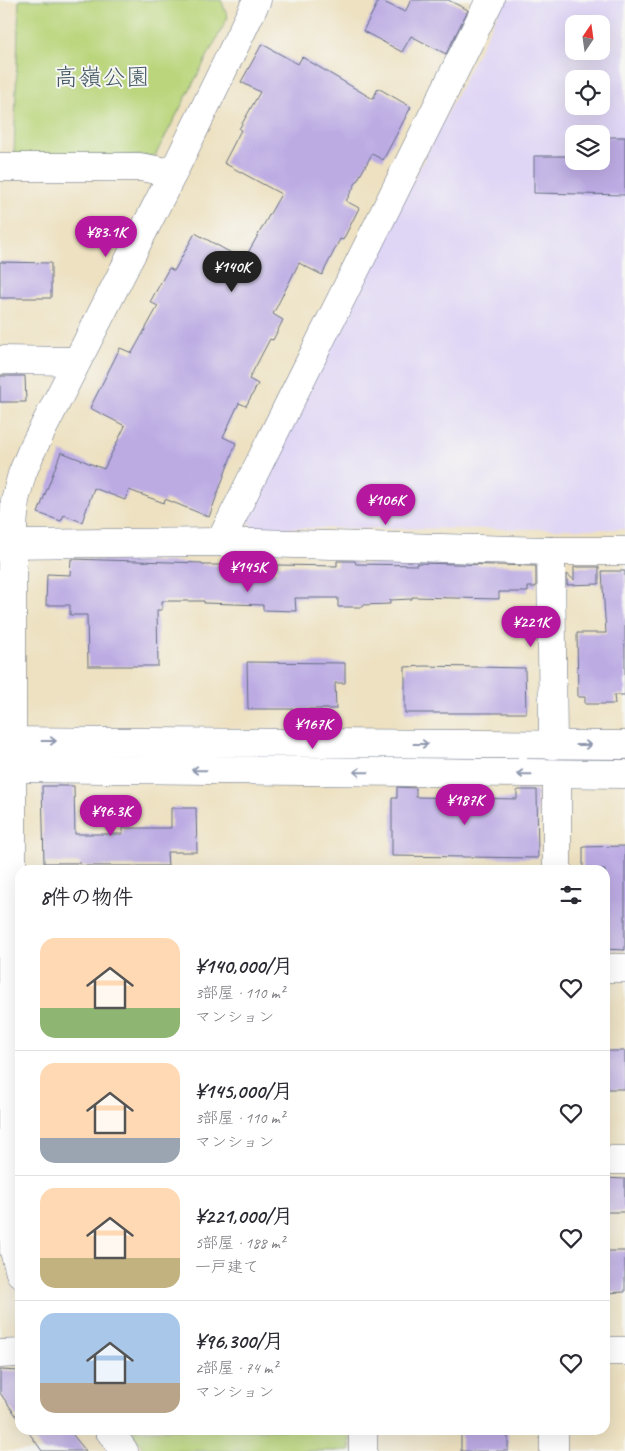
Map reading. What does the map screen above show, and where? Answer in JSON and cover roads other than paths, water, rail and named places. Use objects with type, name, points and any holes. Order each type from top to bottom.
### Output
[{"type":"street","points":[[15,1255],[12,1221],[11,965],[6,768],[6,544],[22,474],[31,452],[173,173],[257,0]]},
{"type":"street","points":[[220,542],[490,0]]},
{"type":"street","points":[[0,167],[140,167],[173,173]]},
{"type":"street","points":[[0,360],[77,361]]},
{"type":"street","points":[[6,544],[220,542],[551,551],[625,551]]},
{"type":"street","points":[[551,551],[553,744]]},
{"type":"street","points":[[6,741],[625,745]]},
{"type":"street","points":[[6,768],[625,774]]},
{"type":"street","points":[[556,774],[557,865]]},
{"type":"street","points":[[610,968],[625,968]]},
{"type":"street","points":[[610,1160],[625,1160]]},
{"type":"street","points":[[610,1351],[625,1351]]},
{"type":"street","points":[[0,1354],[15,1353]]},
{"type":"street","points":[[113,1435],[124,1451]]},
{"type":"street","points":[[363,1435],[363,1451]]},
{"type":"street","points":[[554,1435],[554,1451]]},
{"type":"park label","name":"高嶺公園","points":[[102,77]]}]
